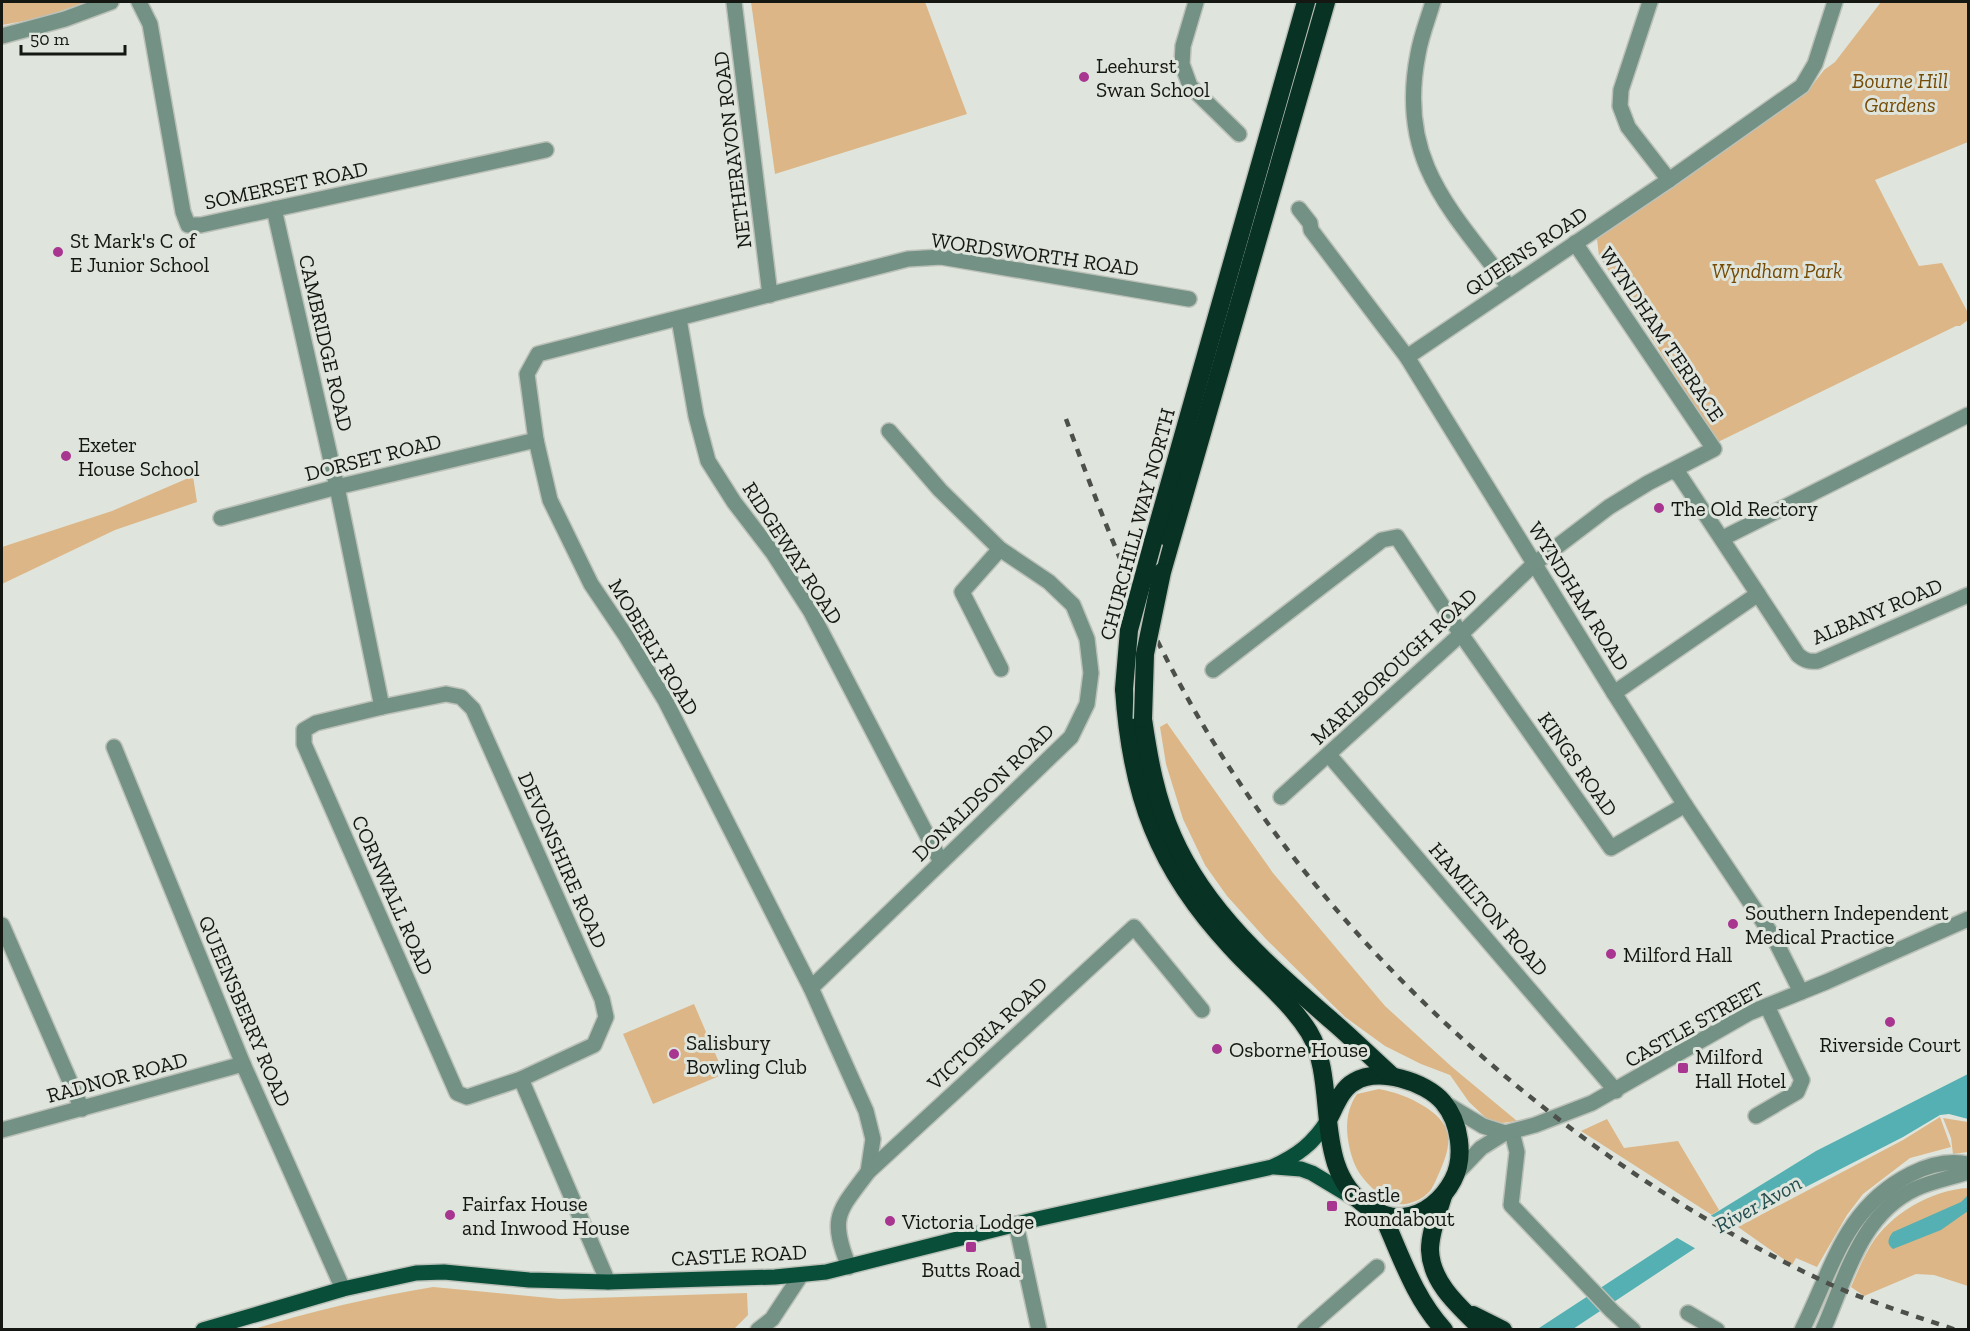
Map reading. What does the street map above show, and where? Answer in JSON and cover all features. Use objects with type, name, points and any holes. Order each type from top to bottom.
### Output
[{"type":"highway","name":"CHURCHILL WAY NORTH","points":[[1306,2],[1129,630],[1124,689],[1132,764],[1146,816],[1155,838],[1182,887],[1207,922],[1292,1011],[1309,1033],[1319,1059],[1328,1120]]},
{"type":"highway","name":"CHURCHILL WAY NORTH","points":[[1326,2],[1162,573],[1145,654],[1143,719],[1156,791],[1170,829],[1201,887],[1217,911],[1304,998],[1334,1022],[1392,1077]]},
{"type":"highway","points":[[1443,1196],[1432,1205],[1414,1214],[1396,1217],[1382,1214],[1361,1202],[1349,1188],[1336,1164],[1328,1120],[1340,1098],[1352,1083],[1364,1078],[1379,1076],[1407,1080],[1430,1090],[1443,1102],[1454,1121],[1459,1143],[1456,1174],[1443,1196],[1430,1251],[1434,1268],[1442,1285],[1463,1311],[1483,1329]]},
{"type":"highway","points":[[1382,1214],[1414,1288],[1433,1318],[1444,1329]]},
{"type":"highway","points":[[1463,1311],[1503,1329]]},
{"type":"main road","points":[[1272,1167],[1307,1147],[1320,1134],[1328,1120]]},
{"type":"main road","points":[[1272,1167],[1301,1169],[1312,1173],[1361,1202]]},
{"type":"main road","name":"CASTLE ROAD","points":[[202,1329],[343,1289],[401,1275],[432,1272],[529,1280],[608,1282],[801,1275],[849,1267],[1016,1224],[1272,1167]]},
{"type":"street","points":[[2,36],[65,19],[111,2]]},
{"type":"street","name":"SOMERSET ROAD","points":[[139,2],[150,24],[183,212],[188,225],[201,225],[546,150]]},
{"type":"street","name":"NETHERAVON ROAD","points":[[734,2],[770,295]]},
{"type":"street","points":[[1196,2],[1183,46],[1182,63],[1190,86],[1239,134]]},
{"type":"street","points":[[1434,2],[1418,53],[1414,75],[1412,102],[1418,144],[1423,160],[1441,196],[1509,287]]},
{"type":"street","points":[[1650,2],[1622,90],[1620,106],[1628,127],[1668,180]]},
{"type":"street","name":"QUEENS ROAD","points":[[1407,357],[1802,86],[1815,64],[1835,2]]},
{"type":"street","name":"CAMBRIDGE ROAD","points":[[274,209],[337,487]]},
{"type":"street","name":"WYNDHAM ROAD","points":[[1299,209],[1310,223],[1311,230],[1407,357],[1614,693],[1774,938],[1801,992]]},
{"type":"street","points":[[1298,240],[1311,230]]},
{"type":"street","name":"WYNDHAM TERRACE","points":[[1575,243],[1714,449]]},
{"type":"street","name":"WORDSWORTH ROAD","points":[[770,295],[908,259],[941,257],[1190,299]]},
{"type":"street","name":"MOBERLY ROAD","points":[[770,295],[538,354],[527,374],[536,440],[550,500],[591,584],[626,636],[664,700],[811,988],[866,1111],[873,1138],[868,1172]]},
{"type":"street","name":"RIDGEWAY ROAD","points":[[679,319],[696,416],[708,461],[734,502],[774,553],[811,612],[941,862]]},
{"type":"street","points":[[1723,538],[1968,415]]},
{"type":"street","name":"DONALDSON ROAD","points":[[811,988],[1071,737],[1087,704],[1091,673],[1087,639],[1073,605],[1049,582],[1000,549],[940,490],[889,431]]},
{"type":"street","name":"DORSET ROAD","points":[[221,518],[337,487],[536,440]]},
{"type":"street","name":"MARLBOROUGH ROAD","points":[[1281,797],[1461,634],[1534,564],[1609,507],[1648,483],[1714,449]]},
{"type":"street","points":[[1614,693],[1758,594],[1723,538],[1680,476],[1674,471]]},
{"type":"street","points":[[337,487],[382,707]]},
{"type":"street","points":[[1213,670],[1382,540],[1397,537],[1461,634]]},
{"type":"street","points":[[1000,549],[962,592],[1001,669]]},
{"type":"street","name":"ALBANY ROAD","points":[[1758,594],[1798,655],[1811,662],[1818,661],[1968,594]]},
{"type":"street","name":"KINGS ROAD","points":[[1461,634],[1611,848],[1685,805]]},
{"type":"street","name":"DEVONSHIRE ROAD","points":[[382,707],[446,694],[461,697],[473,709],[602,999],[606,1017],[594,1045],[521,1079]]},
{"type":"street","name":"CORNWALL ROAD","points":[[382,707],[316,723],[304,730],[304,744],[457,1093],[467,1097],[521,1079]]},
{"type":"street","name":"QUEENSBERRY ROAD","points":[[114,747],[243,1064],[343,1289]]},
{"type":"street","name":"HAMILTON ROAD","points":[[1329,755],[1616,1091]]},
{"type":"street","name":"CASTLE STREET","points":[[1456,1174],[1481,1148],[1508,1132],[1566,1114],[1616,1091],[1726,1025],[1968,920]]},
{"type":"street","points":[[2,925],[82,1109]]},
{"type":"street","name":"VICTORIA ROAD","points":[[849,1267],[839,1238],[838,1217],[868,1172],[1134,927],[1202,1010]]},
{"type":"street","points":[[1756,1116],[1797,1092],[1802,1080],[1767,1006]]},
{"type":"street","name":"RADNOR ROAD","points":[[2,1130],[243,1064]]},
{"type":"street","points":[[521,1079],[608,1282]]},
{"type":"street","points":[[1443,1102],[1483,1126],[1508,1132],[1516,1152],[1511,1205],[1610,1309],[1633,1329]]},
{"type":"street","points":[[1802,1329],[1848,1232],[1859,1215],[1878,1194],[1897,1181],[1926,1167],[1955,1161],[1968,1164]]},
{"type":"street","points":[[1823,1329],[1861,1240],[1873,1223],[1900,1198],[1915,1189],[1968,1172]]},
{"type":"street","points":[[1016,1224],[1039,1329]]},
{"type":"street","points":[[1305,1329],[1377,1267]]},
{"type":"street","points":[[759,1329],[772,1319],[801,1275]]},
{"type":"street","points":[[1688,1313],[1717,1329]]},
{"type":"green space","points":[[2,2],[86,2],[41,18],[2,25]]},
{"type":"green space","points":[[751,2],[925,2],[967,114],[775,174]]},
{"type":"green space","name":"Wyndham Park","points":[[1881,2],[1968,2],[1968,142],[1875,180],[1919,266],[1942,263],[1968,313],[1968,320],[1960,326],[1718,442],[1599,256],[1597,239],[1811,87],[1824,70],[1835,62]]},
{"type":"green space","points":[[193,476],[197,502],[115,530],[2,584],[2,547],[112,511]]},
{"type":"green space","points":[[1167,723],[1273,873],[1385,1006],[1452,1067],[1517,1121],[1502,1123],[1487,1119],[1469,1102],[1450,1075],[1385,1046],[1345,1017],[1265,938],[1227,896],[1205,865],[1183,819],[1166,764],[1160,727]]},
{"type":"green space","name":"Salisbury Bowling Club","points":[[694,1004],[724,1074],[653,1104],[623,1034]]},
{"type":"green space","points":[[1379,1089],[1402,1095],[1422,1105],[1439,1119],[1448,1133],[1447,1150],[1433,1187],[1426,1195],[1410,1203],[1393,1204],[1384,1199],[1362,1176],[1351,1152],[1347,1135],[1349,1110],[1357,1094]]},
{"type":"green space","points":[[1940,1117],[1951,1147],[1910,1158],[1863,1194],[1847,1215],[1817,1267],[1796,1258],[1792,1265],[1738,1227],[1903,1140]]},
{"type":"green space","points":[[1943,1118],[1968,1122],[1968,1152],[1953,1154],[1951,1138]]},
{"type":"green space","points":[[1607,1119],[1624,1148],[1678,1141],[1719,1210],[1712,1215],[1581,1131]]},
{"type":"green space","points":[[1968,1188],[1968,1286],[1934,1275],[1916,1274],[1864,1296],[1851,1287],[1879,1233],[1901,1213],[1940,1193]]},
{"type":"green space","points":[[433,1287],[560,1299],[747,1293],[748,1315],[733,1330],[254,1329],[342,1305]]},
{"type":"water","name":"River Avon","points":[[1968,1074],[1968,1119],[1949,1114],[1940,1115],[1903,1137],[1724,1229],[1573,1329],[1536,1330],[1712,1215],[1816,1151]]},
{"type":"water","points":[[1968,1195],[1968,1211],[1941,1230],[1893,1249],[1889,1245],[1893,1232],[1961,1202]]},
{"type":"pier","points":[[1708,1214],[1734,1228],[1698,1250],[1674,1236]]},
{"type":"railway","points":[[1066,419],[1130,581],[1175,675],[1231,770],[1296,861],[1369,947],[1450,1027],[1536,1101],[1627,1169],[1722,1228],[1835,1287],[1956,1330]]},
{"type":"place","name":"Leehurst Swan School","points":[[1084,77]]},
{"type":"place","name":"St Mark's C of E Junior School","points":[[58,252]]},
{"type":"place","name":"Exeter House School","points":[[66,456]]},
{"type":"place","name":"The Old Rectory","points":[[1659,508]]},
{"type":"place","name":"Southern Independent Medical Practice","points":[[1733,924]]},
{"type":"place","name":"Milford Hall","points":[[1611,954]]},
{"type":"place","name":"Riverside Court","points":[[1890,1022]]},
{"type":"place","name":"Osborne House","points":[[1217,1049]]},
{"type":"place","name":"Salisbury Bowling Club","points":[[674,1054]]},
{"type":"place","name":"Milford Hall Hotel","points":[[1683,1068]]},
{"type":"place","name":"Castle Roundabout","points":[[1332,1206]]},
{"type":"place","name":"Fairfax House and Inwood House","points":[[450,1215]]},
{"type":"place","name":"Victoria Lodge","points":[[890,1221]]},
{"type":"place","name":"Butts Road","points":[[971,1247]]},
{"type":"park label","name":"Bourne Hill Gardens","points":[[1900,92]]}]
